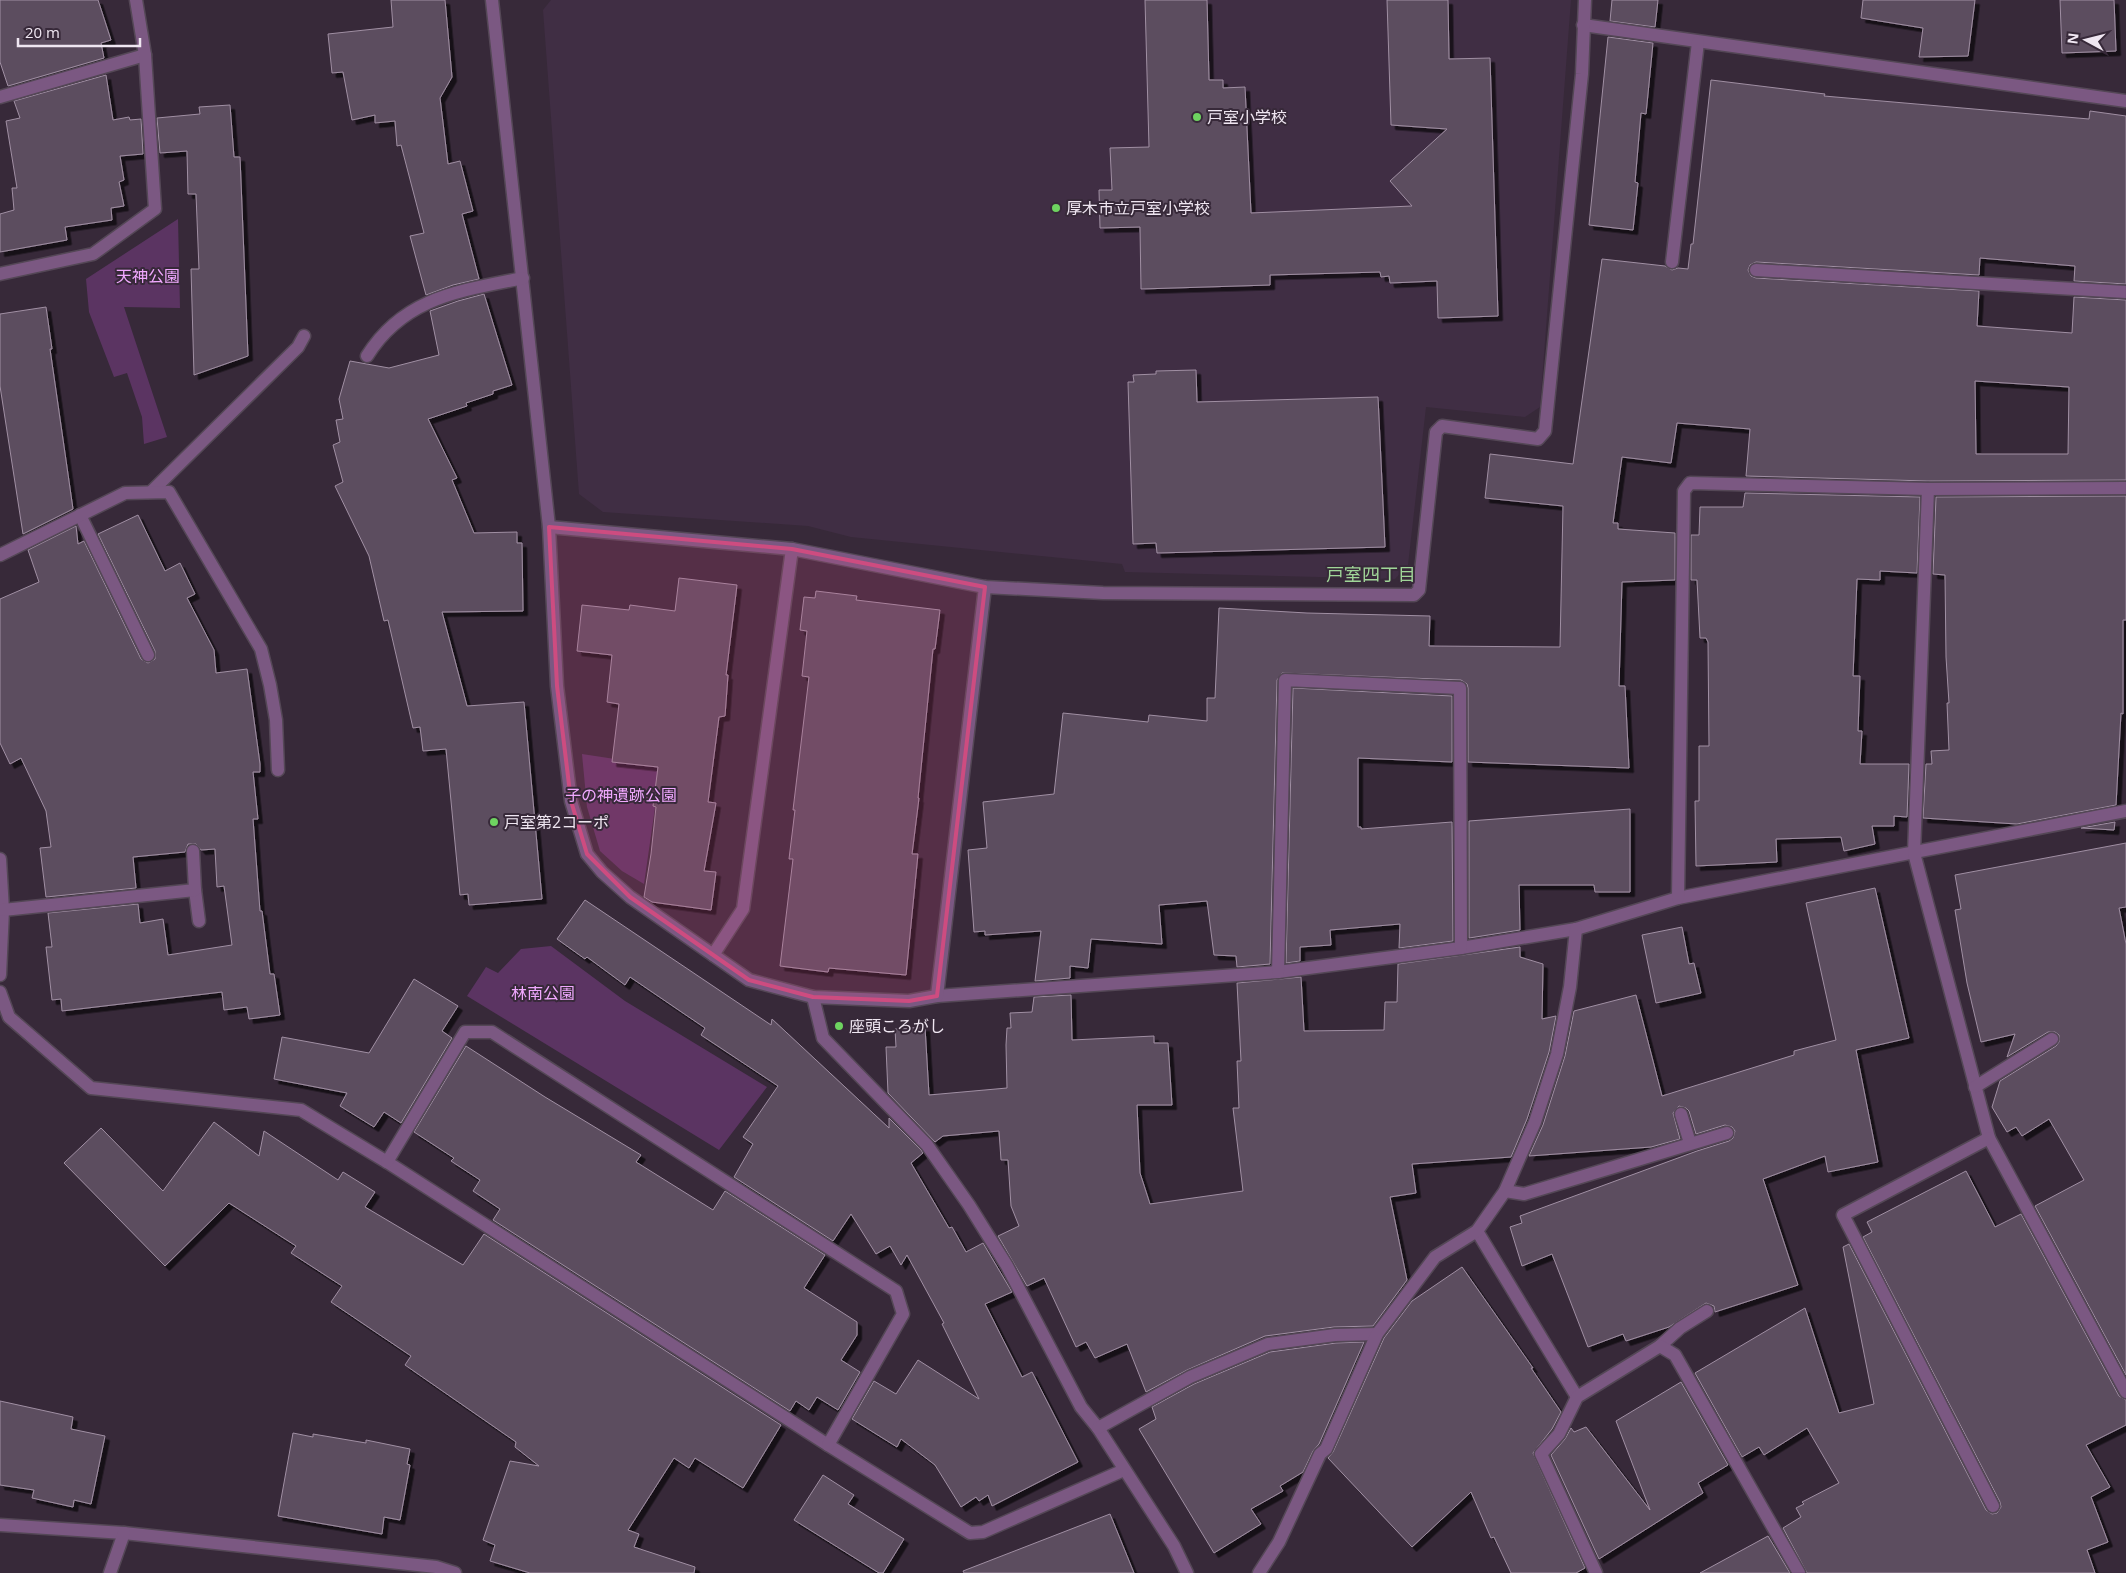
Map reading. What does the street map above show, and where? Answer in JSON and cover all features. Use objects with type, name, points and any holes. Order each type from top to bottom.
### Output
[{"type":"street","points":[[0,274],[93,254],[155,210],[145,55],[136,0]]},
{"type":"street","points":[[492,0],[549,527],[557,686],[571,801],[588,854],[602,872],[630,897],[748,980],[813,997],[910,1001],[937,996],[1278,972],[1461,948],[1576,929],[1678,898],[2126,811]]},
{"type":"street","points":[[549,527],[792,548],[985,587],[1103,593],[1414,595],[1419,590],[1436,432],[1442,426],[1538,438],[1545,431],[1582,74],[1585,0]]},
{"type":"street","points":[[1583,25],[2126,101]]},
{"type":"street","points":[[1672,262],[1698,42]]},
{"type":"street","points":[[0,97],[145,55]]},
{"type":"street","points":[[1756,270],[2126,292]]},
{"type":"street","points":[[367,356],[375,343],[405,314],[422,304],[459,292],[523,278]]},
{"type":"street","points":[[152,491],[298,347],[304,336]]},
{"type":"street","points":[[1678,898],[1684,491],[1690,483],[1928,489],[2126,488]]},
{"type":"street","points":[[1928,489],[1914,853],[1990,1138],[2126,1392]]},
{"type":"street","points":[[0,555],[125,493],[169,492],[261,648],[276,720],[278,770]]},
{"type":"street","points":[[80,516],[148,655]]},
{"type":"street","points":[[713,955],[743,909],[792,548]]},
{"type":"street","points":[[937,996],[985,587]]},
{"type":"street","points":[[1278,972],[1285,680],[1460,688],[1461,948]]},
{"type":"street","points":[[193,851],[199,921]]},
{"type":"street","points":[[0,859],[3,910],[0,976]]},
{"type":"street","points":[[3,910],[195,890]]},
{"type":"street","points":[[1259,1573],[1279,1542],[1320,1454],[1326,1449],[1377,1334],[1435,1257],[1477,1231],[1505,1192],[1535,1122],[1557,1054],[1570,987],[1576,929]]},
{"type":"street","points":[[0,992],[9,1017],[91,1088],[301,1110],[388,1162],[828,1445],[970,1533],[982,1532],[1124,1470]]},
{"type":"street","points":[[813,997],[823,1038],[927,1145],[969,1205],[1007,1266],[1081,1407],[1098,1428],[1174,1546],[1187,1573]]},
{"type":"street","points":[[388,1162],[465,1032],[492,1032],[896,1291],[903,1314],[828,1445]]},
{"type":"street","points":[[1975,1087],[2052,1039]]},
{"type":"street","points":[[1681,1114],[1690,1143]]},
{"type":"street","points":[[1505,1192],[1524,1194],[1727,1132]]},
{"type":"street","points":[[1990,1138],[1843,1215],[1993,1506]]},
{"type":"street","points":[[1477,1231],[1576,1397]]},
{"type":"street","points":[[1596,1573],[1541,1454],[1559,1434],[1576,1397],[1660,1346],[1680,1328],[1707,1311]]},
{"type":"street","points":[[1098,1428],[1190,1377],[1268,1344],[1335,1335],[1377,1334]]},
{"type":"street","points":[[1660,1346],[1675,1355],[1799,1573]]},
{"type":"street","points":[[0,1525],[124,1533],[436,1567],[456,1573]]},
{"type":"street","points":[[110,1573],[124,1533]]},
{"type":"highlighted area","points":[[549,527],[792,549],[985,587],[937,996],[909,1001],[813,997],[749,980],[630,897],[587,854],[571,801],[557,686]]},
{"type":"shaded area","name":"厚木市立戸室小学校","points":[[551,0],[1571,0],[1540,407],[1525,417],[1426,407],[1408,565],[1395,579],[1125,572],[1122,564],[851,537],[808,526],[603,512],[579,494],[543,10]]},
{"type":"green space","name":"天神公園","points":[[178,219],[180,308],[124,307],[167,437],[144,444],[142,417],[127,373],[114,377],[89,312],[86,279]]},
{"type":"green space","name":"子の神遺跡公園","points":[[582,754],[661,766],[644,884],[622,871],[600,851],[587,807]]},
{"type":"green space","name":"林南公園","points":[[551,946],[625,1001],[767,1087],[719,1150],[467,996],[486,967],[498,973],[521,949]]},
{"type":"building","points":[[0,0],[98,0],[111,40],[101,43],[104,58],[8,86],[0,62]]},
{"type":"building","points":[[391,0],[445,0],[452,77],[440,98],[448,164],[460,161],[473,211],[462,214],[479,279],[453,285],[426,295],[410,236],[424,233],[401,145],[397,146],[395,121],[375,123],[375,115],[352,120],[343,72],[332,73],[328,34],[393,27]]},
{"type":"building","points":[[1145,0],[1207,0],[1209,80],[1223,80],[1223,88],[1245,87],[1251,213],[1412,206],[1390,181],[1447,129],[1391,125],[1387,0],[1448,0],[1449,59],[1490,58],[1498,316],[1438,318],[1437,281],[1390,283],[1389,276],[1381,277],[1380,272],[1270,275],[1270,285],[1141,289],[1140,227],[1100,228],[1099,190],[1112,190],[1110,148],[1149,147]]},
{"type":"building","points":[[1612,0],[1658,0],[1655,27],[1610,21]]},
{"type":"building","points":[[1863,0],[1975,0],[1968,56],[1919,57],[1923,28],[1861,18]]},
{"type":"building","points":[[2060,0],[2114,0],[2116,51],[2062,53]]},
{"type":"building","points":[[1608,37],[1653,43],[1646,114],[1641,113],[1635,182],[1638,183],[1633,230],[1589,225]]},
{"type":"building","points":[[106,75],[113,120],[129,117],[130,120],[141,119],[143,154],[120,156],[124,180],[119,182],[124,206],[111,208],[112,220],[65,227],[67,240],[0,252],[0,214],[14,210],[12,188],[17,188],[6,121],[20,118],[14,101]]},
{"type":"building","points":[[1711,80],[1825,94],[1824,96],[2089,119],[2090,111],[2126,116],[2126,284],[2074,281],[2075,266],[1980,258],[1979,275],[1756,262],[1750,265],[1748,270],[1751,276],[1756,278],[1979,291],[1977,326],[2072,333],[2074,297],[2126,300],[2126,480],[1928,481],[1746,476],[1750,429],[1677,423],[1671,463],[1622,457],[1613,523],[1618,523],[1618,529],[1675,533],[1675,580],[1622,582],[1619,686],[1625,686],[1629,768],[1468,762],[1468,688],[1467,684],[1461,680],[1282,673],[1277,680],[1270,964],[1237,967],[1236,956],[1214,955],[1207,901],[1159,905],[1162,944],[1091,939],[1088,968],[1070,966],[1070,978],[1035,981],[1041,931],[985,935],[985,931],[974,932],[968,850],[987,848],[983,802],[1054,794],[1063,713],[1148,722],[1149,715],[1207,721],[1207,698],[1215,698],[1219,608],[1307,613],[1430,616],[1429,646],[1560,647],[1563,506],[1485,498],[1490,454],[1573,464],[1602,259],[1665,266],[1672,270],[1678,268],[1688,269],[1691,244],[1693,244]],"holes":[[[1975,381],[2069,387],[2068,454],[1976,454]]]},
{"type":"building","points":[[230,105],[234,157],[240,157],[248,356],[194,375],[191,269],[199,269],[196,194],[188,194],[187,151],[160,153],[157,118],[200,114],[199,107]]},
{"type":"building","points":[[484,294],[512,385],[466,403],[467,406],[428,419],[457,478],[452,480],[474,533],[517,532],[517,543],[522,543],[523,611],[442,612],[467,706],[524,702],[542,899],[469,905],[468,894],[460,895],[446,749],[423,751],[420,727],[413,728],[388,620],[384,621],[369,556],[335,486],[343,482],[333,445],[340,442],[336,420],[343,419],[339,399],[350,361],[389,368],[439,355],[430,311]]},
{"type":"building","points":[[46,307],[52,349],[50,349],[73,509],[23,534],[0,386],[0,314]]},
{"type":"building","points":[[1196,370],[1197,402],[1378,397],[1385,547],[1157,553],[1156,543],[1133,544],[1128,382],[1134,382],[1133,375],[1156,374],[1156,371]]},
{"type":"building","points":[[1745,493],[1920,497],[1917,573],[1880,571],[1880,580],[1857,579],[1853,676],[1860,676],[1858,731],[1862,731],[1860,764],[1909,764],[1907,817],[1894,816],[1894,826],[1872,826],[1875,844],[1844,851],[1841,837],[1776,839],[1777,862],[1696,866],[1695,801],[1699,801],[1699,746],[1709,746],[1708,642],[1706,638],[1700,638],[1697,580],[1691,580],[1691,535],[1699,535],[1700,507],[1743,507]]},
{"type":"building","points":[[2126,496],[2126,620],[2123,620],[2123,714],[2121,713],[2116,805],[2017,824],[1923,818],[1926,764],[1932,764],[1931,751],[1949,750],[1945,575],[1933,574],[1936,497]]},
{"type":"building","points":[[138,515],[165,571],[180,563],[195,594],[187,598],[214,650],[216,673],[247,669],[260,764],[260,772],[253,772],[258,819],[253,819],[260,911],[262,911],[270,974],[274,974],[280,1015],[249,1019],[247,1007],[224,1010],[222,992],[62,1011],[61,999],[52,1000],[46,947],[52,947],[48,913],[138,904],[140,923],[163,919],[168,955],[232,945],[224,886],[217,887],[215,849],[201,850],[196,844],[188,844],[185,852],[133,857],[136,888],[46,897],[40,848],[51,847],[46,811],[21,758],[10,764],[0,743],[0,599],[39,582],[28,550],[76,526],[78,544],[84,541],[141,659],[148,663],[155,659],[155,651],[98,534]]},
{"type":"building","points":[[679,578],[737,585],[726,675],[728,675],[725,716],[719,717],[708,802],[716,803],[704,871],[716,872],[711,910],[652,902],[644,897],[651,854],[656,807],[653,806],[658,767],[612,762],[619,704],[607,702],[612,655],[577,651],[582,605],[629,610],[630,605],[675,611]]},
{"type":"building","points":[[816,591],[857,596],[856,600],[940,610],[935,649],[933,649],[912,854],[918,854],[906,975],[829,968],[828,972],[780,966],[793,859],[789,859],[795,810],[793,810],[809,677],[802,676],[807,631],[800,630],[804,597],[815,598]]},
{"type":"building","points":[[1293,688],[1452,696],[1452,762],[1358,758],[1358,827],[1361,827],[1361,829],[1452,822],[1453,941],[1399,948],[1400,924],[1330,930],[1331,945],[1300,947],[1300,961],[1286,963]]},
{"type":"building","points":[[1630,809],[1630,892],[1595,892],[1594,885],[1519,885],[1520,930],[1469,938],[1469,821]]},
{"type":"building","points":[[2115,822],[2114,830],[2081,828]]},
{"type":"building","points":[[2126,843],[2126,907],[2119,908],[2126,944],[2126,1375],[2035,1206],[2084,1180],[2049,1119],[2022,1136],[2016,1127],[2007,1132],[1992,1107],[2000,1081],[2056,1046],[2059,1042],[2059,1035],[2055,1032],[2048,1032],[2007,1057],[2015,1034],[1981,1042],[1967,983],[1955,910],[1961,909],[1955,875]]},
{"type":"building","points":[[1875,888],[1909,1038],[1856,1050],[1878,1162],[1828,1172],[1825,1156],[1763,1179],[1798,1285],[1715,1312],[1714,1306],[1706,1303],[1669,1327],[1626,1341],[1623,1334],[1588,1347],[1552,1254],[1522,1266],[1510,1227],[1522,1223],[1520,1216],[1729,1141],[1733,1138],[1735,1131],[1732,1127],[1725,1125],[1696,1134],[1689,1111],[1679,1106],[1673,1113],[1680,1139],[1651,1147],[1529,1156],[1543,1125],[1565,1056],[1574,1011],[1636,995],[1662,1096],[1794,1055],[1794,1051],[1836,1040],[1806,903]]},
{"type":"building","points":[[585,900],[771,1025],[772,1019],[889,1128],[889,1118],[921,1150],[923,1153],[911,1163],[949,1228],[952,1227],[966,1252],[983,1243],[1012,1292],[985,1304],[1022,1377],[1032,1372],[1078,1462],[992,1506],[988,1495],[979,1501],[976,1497],[961,1507],[935,1465],[901,1439],[897,1447],[852,1419],[874,1381],[896,1394],[918,1360],[979,1399],[942,1324],[944,1323],[907,1255],[901,1265],[890,1246],[876,1254],[851,1214],[833,1241],[734,1177],[753,1144],[743,1137],[778,1086],[701,1035],[705,1028],[630,977],[625,985],[587,957],[585,959],[557,939]]},
{"type":"building","points":[[1682,927],[1689,964],[1694,963],[1701,993],[1656,1003],[1642,935]]},
{"type":"building","points":[[1520,947],[1520,957],[1543,964],[1542,1019],[1556,1016],[1549,1052],[1527,1119],[1511,1157],[1412,1164],[1416,1193],[1390,1197],[1407,1280],[1373,1326],[1334,1327],[1265,1336],[1187,1370],[1146,1392],[1127,1344],[1095,1358],[1086,1342],[1076,1347],[1044,1278],[1027,1286],[998,1236],[1019,1226],[1011,1206],[1008,1160],[1001,1160],[999,1131],[943,1136],[935,1142],[888,1093],[886,1047],[896,1047],[895,1029],[925,1027],[929,1095],[1007,1088],[1006,1045],[1007,1028],[1011,1028],[1010,1013],[1032,1012],[1034,997],[1071,995],[1072,1040],[1154,1036],[1154,1043],[1168,1043],[1172,1105],[1137,1105],[1140,1173],[1150,1204],[1243,1191],[1233,1108],[1239,1108],[1237,1061],[1241,1061],[1237,983],[1301,977],[1304,1031],[1384,1030],[1385,1002],[1397,1002],[1398,964]]},
{"type":"building","points":[[414,979],[458,1006],[442,1031],[452,1038],[401,1123],[384,1112],[374,1127],[340,1106],[347,1093],[274,1079],[282,1037],[369,1053]]},
{"type":"building","points":[[466,1046],[545,1097],[641,1155],[636,1162],[713,1210],[725,1191],[825,1255],[804,1288],[857,1322],[857,1335],[841,1360],[860,1372],[838,1410],[817,1397],[809,1410],[796,1401],[790,1411],[493,1220],[500,1209],[473,1191],[480,1180],[451,1161],[454,1158],[414,1132]]},
{"type":"building","points":[[214,1122],[259,1156],[264,1131],[338,1180],[343,1172],[375,1192],[365,1207],[463,1265],[484,1234],[781,1425],[743,1488],[695,1458],[689,1468],[674,1458],[628,1530],[639,1534],[634,1547],[695,1567],[694,1573],[530,1573],[490,1561],[495,1545],[483,1540],[510,1461],[539,1466],[515,1447],[516,1442],[405,1365],[411,1356],[331,1302],[342,1286],[291,1253],[296,1246],[229,1203],[165,1266],[64,1163],[101,1128],[163,1191]]},
{"type":"building","points":[[1966,1171],[1995,1227],[2021,1214],[2119,1396],[2126,1400],[2126,1425],[2086,1445],[2110,1487],[2091,1497],[2108,1542],[2087,1550],[2095,1573],[1807,1573],[1783,1528],[1801,1517],[1796,1508],[1804,1504],[1802,1502],[1839,1483],[1807,1428],[1764,1455],[1759,1447],[1742,1457],[1695,1373],[1805,1308],[1839,1413],[1874,1404],[1843,1247],[1849,1244],[1986,1510],[1992,1514],[1997,1513],[2001,1507],[2000,1502],[1863,1237],[1872,1232],[1867,1222]]},
{"type":"building","points":[[1462,1267],[1533,1368],[1531,1368],[1561,1412],[1552,1429],[1533,1453],[1585,1568],[1576,1573],[1511,1573],[1494,1537],[1491,1538],[1471,1492],[1412,1547],[1328,1458],[1333,1452],[1384,1338],[1412,1301]]},
{"type":"building","points":[[1364,1342],[1319,1444],[1313,1451],[1303,1472],[1280,1486],[1283,1491],[1251,1509],[1261,1524],[1214,1553],[1139,1429],[1156,1419],[1152,1407],[1194,1384],[1270,1352],[1336,1343]]},
{"type":"building","points":[[1681,1382],[1728,1465],[1698,1483],[1703,1493],[1599,1559],[1551,1455],[1565,1439],[1571,1428],[1574,1432],[1586,1427],[1650,1510],[1616,1421]]},
{"type":"building","points":[[0,1401],[73,1417],[71,1429],[105,1436],[91,1504],[74,1500],[73,1507],[32,1498],[34,1490],[0,1485]]},
{"type":"building","points":[[293,1433],[313,1437],[313,1434],[366,1443],[366,1440],[410,1449],[407,1464],[410,1465],[400,1520],[384,1517],[382,1534],[278,1516]]},
{"type":"building","points":[[823,1475],[854,1495],[848,1504],[904,1539],[883,1573],[879,1573],[794,1520]]},
{"type":"building","points":[[1110,1514],[1134,1573],[964,1573],[963,1571]]},
{"type":"building","points":[[1768,1536],[1790,1573],[1700,1573]]},
{"type":"place","name":"戸室小学校","points":[[1197,117]]},
{"type":"place","name":"厚木市立戸室小学校","points":[[1056,208]]},
{"type":"place","name":"戸室第2コーポ","points":[[494,822]]},
{"type":"place","name":"座頭ころがし","points":[[839,1026]]},
{"type":"district","name":"戸室四丁目","points":[[1371,575]]}]
